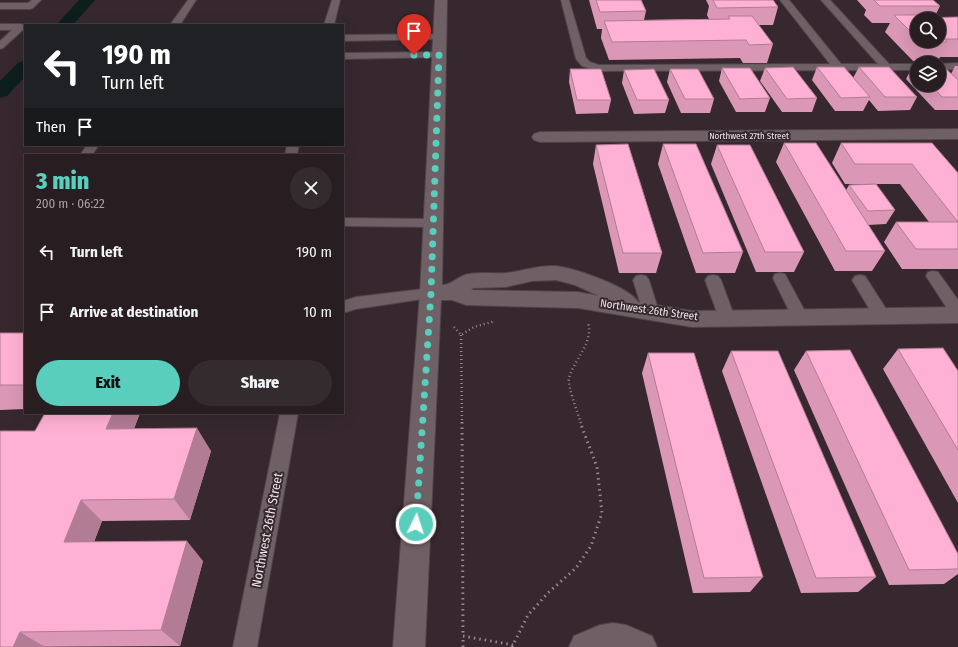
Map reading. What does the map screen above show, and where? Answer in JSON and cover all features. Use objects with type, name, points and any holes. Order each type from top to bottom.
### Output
[{"type":"street","points":[[409,647],[442,292],[433,223],[441,0]]},
{"type":"street","name":"Northwest 27th Street","points":[[540,137],[958,134]]},
{"type":"street","name":"Northwest 26th Street","points":[[442,292],[466,297],[578,300],[692,319],[958,315]]},
{"type":"street","points":[[585,647],[599,640],[616,638],[632,642],[640,647]]},
{"type":"lane","points":[[0,6],[30,6],[37,0]]},
{"type":"lane","points":[[176,24],[192,0]]},
{"type":"lane","points":[[329,24],[336,0]]},
{"type":"lane","points":[[565,0],[581,59],[586,64],[598,68],[910,67]]},
{"type":"lane","points":[[784,0],[838,67]]},
{"type":"lane","points":[[825,0],[886,67]]},
{"type":"lane","points":[[0,27],[21,27],[0,46]]},
{"type":"lane","points":[[344,38],[440,37]]},
{"type":"lane","points":[[344,56],[439,55]]},
{"type":"lane","points":[[946,67],[958,66]]},
{"type":"lane","points":[[344,222],[433,223]]},
{"type":"lane","points":[[932,276],[958,312]]},
{"type":"lane","points":[[780,278],[800,317]]},
{"type":"lane","points":[[641,280],[645,311]]},
{"type":"lane","points":[[713,280],[727,318]]},
{"type":"lane","points":[[860,280],[882,316]]},
{"type":"lane","name":"Northwest 26th Street","points":[[344,307],[356,303],[442,292]]},
{"type":"lane","name":"Northwest 26th Street","points":[[245,647],[289,414]]},
{"type":"path","points":[[461,335],[474,327],[499,320]]},
{"type":"path","points":[[464,636],[513,646],[528,615],[549,592],[576,568],[591,546],[602,513],[597,467],[574,404],[568,379],[587,340],[590,330],[587,322]]},
{"type":"path","points":[[451,324],[461,335],[463,647]]},
{"type":"building","points":[[596,0],[641,0],[646,11],[600,12]]},
{"type":"building","points":[[713,0],[773,0],[778,7],[717,8]]},
{"type":"building","points":[[874,0],[933,0],[940,6],[880,6]]},
{"type":"building","points":[[894,15],[910,15],[910,31]]},
{"type":"building","points":[[728,16],[752,16],[773,44],[749,45],[746,40],[612,42],[604,21],[730,19]]},
{"type":"building","points":[[946,17],[958,17],[958,39],[946,39]]},
{"type":"building","points":[[793,67],[817,98],[787,99],[765,68]]},
{"type":"building","points":[[817,67],[844,67],[870,97],[841,98]]},
{"type":"building","points":[[859,67],[889,67],[910,90],[910,92],[912,92],[917,97],[885,97]]},
{"type":"building","points":[[722,68],[750,68],[770,98],[740,99]]},
{"type":"building","points":[[570,69],[601,69],[611,100],[577,100]]},
{"type":"building","points":[[654,69],[669,100],[637,100],[624,70]]},
{"type":"building","points":[[670,69],[698,69],[714,99],[685,99]]},
{"type":"building","points":[[946,69],[958,80],[958,97],[942,97],[937,92],[946,92]]},
{"type":"building","points":[[784,143],[816,143],[885,251],[846,251]]},
{"type":"building","points":[[841,143],[932,143],[958,173],[958,222],[912,164],[855,164]]},
{"type":"building","points":[[628,144],[662,253],[623,253],[596,145]]},
{"type":"building","points":[[663,144],[696,144],[743,252],[703,253]]},
{"type":"building","points":[[717,145],[750,145],[804,252],[765,252]]},
{"type":"building","points":[[876,184],[895,210],[868,211],[849,185]]},
{"type":"building","points":[[896,222],[958,222],[958,249],[916,249]]},
{"type":"building","points":[[0,333],[24,333],[24,385],[0,385]]},
{"type":"building","points":[[943,348],[958,371],[958,450],[898,349]]},
{"type":"building","points":[[850,350],[958,554],[958,569],[909,570],[806,351]]},
{"type":"building","points":[[731,351],[778,351],[876,577],[816,578]]},
{"type":"building","points":[[648,353],[694,353],[763,577],[704,578]]},
{"type":"building","points":[[44,414],[113,414],[106,429],[197,428],[174,499],[81,500],[64,542],[187,541],[161,630],[20,632],[13,647],[0,647],[0,431],[35,431]]},
{"type":"waterway","points":[[65,24],[87,0]]},
{"type":"waterway","points":[[0,92],[24,67]]},
{"type":"route","points":[[414,55],[439,55],[431,293],[416,524]]}]
